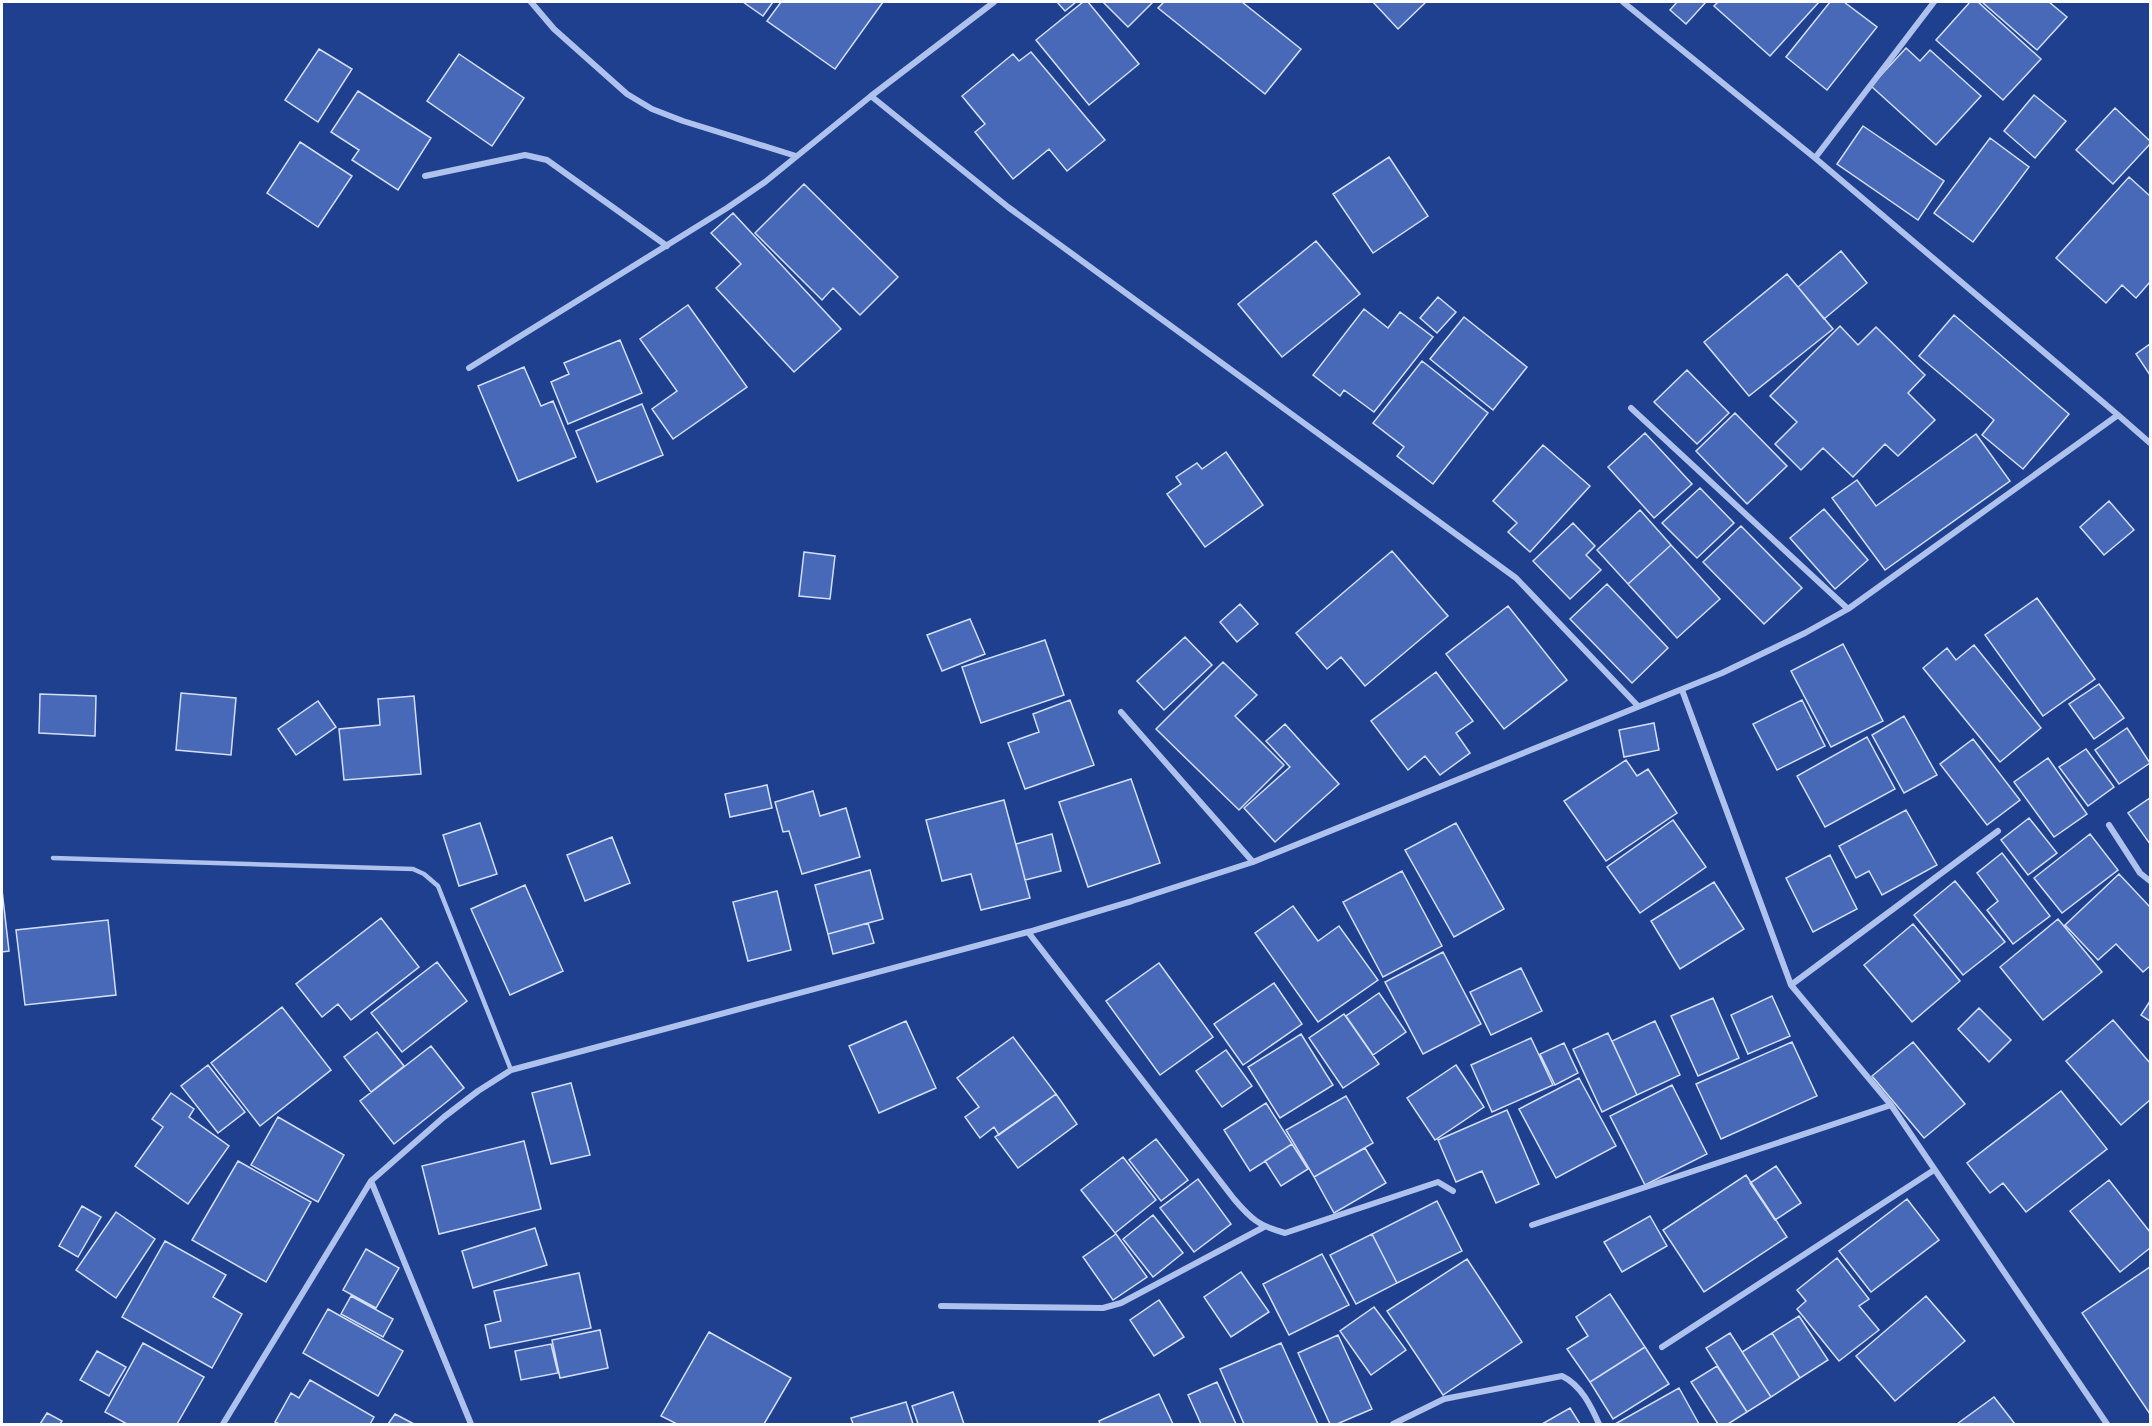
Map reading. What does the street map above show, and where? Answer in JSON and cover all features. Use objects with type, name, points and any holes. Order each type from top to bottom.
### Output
[{"type":"street","points":[[531,2],[554,29],[627,94],[652,109],[796,156]]},
{"type":"street","points":[[469,368],[727,208],[994,2]]},
{"type":"street","points":[[1623,2],[1815,158],[2151,443]]},
{"type":"street","points":[[1815,158],[1934,2]]},
{"type":"street","points":[[871,96],[1008,207],[1516,578],[1638,706]]},
{"type":"street","points":[[425,176],[525,155],[538,157],[547,160],[667,246]]},
{"type":"street","points":[[1631,408],[1848,609]]},
{"type":"street","points":[[223,1425],[371,1181],[444,1117],[511,1070],[1028,932],[1253,862],[1682,690],[1805,633],[1848,609],[2118,415]]},
{"type":"street","points":[[1682,690],[1791,985],[1891,1106],[2107,1425]]},
{"type":"street","points":[[1121,712],[1253,862]]},
{"type":"street","points":[[2109,825],[2140,873],[2151,881]]},
{"type":"street","points":[[1791,985],[1998,831]]},
{"type":"street","points":[[1028,932],[1234,1199],[1250,1217],[1264,1227],[1285,1233],[1438,1182],[1453,1191]]},
{"type":"street","points":[[1532,1225],[1891,1106]]},
{"type":"street","points":[[1662,1347],[1934,1170]]},
{"type":"street","points":[[371,1181],[471,1425]]},
{"type":"street","points":[[940,1306],[1103,1308],[1121,1304],[1264,1227]]},
{"type":"street","points":[[1393,1425],[1444,1399],[1562,1376],[1573,1381],[1592,1408],[1599,1425]]},
{"type":"lane","points":[[54,858],[413,869],[424,874],[438,886],[511,1070]]},
{"type":"building","points":[[743,2],[773,2],[763,16]]},
{"type":"building","points":[[781,2],[883,2],[835,69],[767,21]]},
{"type":"building","points":[[1057,2],[1076,2],[1065,11]]},
{"type":"building","points":[[1083,2],[1088,2],[1139,64],[1089,105],[1036,40]]},
{"type":"building","points":[[1103,2],[1153,2],[1128,27]]},
{"type":"building","points":[[1164,2],[1242,2],[1301,49],[1265,94],[1158,8]]},
{"type":"building","points":[[1373,2],[1426,2],[1398,29]]},
{"type":"building","points":[[1677,2],[1706,2],[1686,24],[1670,10]]},
{"type":"building","points":[[1718,2],[1819,2],[1770,56],[1714,6]]},
{"type":"building","points":[[1830,2],[1844,2],[1877,27],[1827,90],[1786,57]]},
{"type":"building","points":[[1970,2],[1978,2],[2041,59],[2003,100],[1936,40]]},
{"type":"building","points":[[1982,2],[2049,2],[2067,17],[2037,50]]},
{"type":"building","points":[[1906,48],[1920,61],[1930,50],[1981,96],[1936,145],[1871,86]]},
{"type":"building","points":[[319,49],[352,69],[318,122],[285,100]]},
{"type":"building","points":[[1031,52],[1105,140],[1067,171],[1049,149],[1013,179],[975,132],[985,124],[962,96],[1013,54],[1019,61]]},
{"type":"building","points":[[459,54],[524,98],[492,146],[427,101]]},
{"type":"building","points":[[358,91],[431,138],[398,190],[352,160],[359,150],[331,132]]},
{"type":"building","points":[[2034,95],[2066,121],[2035,158],[2004,131]]},
{"type":"building","points":[[2115,108],[2150,141],[2150,144],[2113,184],[2076,150]]},
{"type":"building","points":[[1863,126],[1944,181],[1918,220],[1837,164]]},
{"type":"building","points":[[1990,138],[2029,167],[1973,242],[1934,213]]},
{"type":"building","points":[[300,142],[352,176],[318,227],[267,193]]},
{"type":"building","points":[[1389,157],[1428,216],[1373,253],[1333,194]]},
{"type":"building","points":[[2129,177],[2150,196],[2150,282],[2136,298],[2122,285],[2106,303],[2056,258]]},
{"type":"building","points":[[804,184],[898,277],[860,315],[833,288],[822,300],[755,233]]},
{"type":"building","points":[[733,213],[841,329],[794,372],[716,288],[741,264],[711,233]]},
{"type":"building","points":[[1316,241],[1360,294],[1282,357],[1238,304]]},
{"type":"building","points":[[1841,251],[1867,283],[1824,319],[1798,287]]},
{"type":"building","points":[[1787,274],[1833,329],[1749,396],[1704,342]]},
{"type":"building","points":[[1438,297],[1456,312],[1437,333],[1420,318]]},
{"type":"building","points":[[688,305],[747,387],[673,439],[652,409],[677,391],[640,339]]},
{"type":"building","points":[[1364,309],[1388,328],[1400,312],[1433,337],[1374,412],[1344,390],[1340,396],[1313,375]]},
{"type":"building","points":[[1954,315],[2069,414],[2023,469],[1982,435],[1994,420],[1919,356]]},
{"type":"building","points":[[1464,317],[1527,367],[1493,410],[1430,359]]},
{"type":"building","points":[[1840,326],[1858,345],[1876,327],[1925,375],[1908,393],[1935,420],[1898,456],[1885,444],[1853,477],[1823,448],[1801,470],[1775,444],[1797,422],[1770,396]]},
{"type":"building","points":[[620,340],[642,393],[568,424],[551,382],[569,374],[564,363]]},
{"type":"building","points":[[2150,344],[2150,375],[2136,354]]},
{"type":"building","points":[[1422,361],[1488,413],[1433,484],[1397,456],[1404,447],[1373,423]]},
{"type":"building","points":[[524,367],[541,406],[553,401],[576,457],[518,481],[478,386]]},
{"type":"building","points":[[1687,370],[1729,413],[1697,444],[1654,402]]},
{"type":"building","points":[[642,404],[663,455],[597,482],[576,431]]},
{"type":"building","points":[[1735,413],[1787,466],[1747,504],[1696,451]]},
{"type":"building","points":[[1645,433],[1692,484],[1654,518],[1608,467]]},
{"type":"building","points":[[1976,434],[2010,481],[1885,570],[1832,498],[1857,480],[1876,506]]},
{"type":"building","points":[[1543,445],[1590,486],[1530,552],[1508,532],[1517,523],[1493,501]]},
{"type":"building","points":[[1226,452],[1263,505],[1205,547],[1167,494],[1181,484],[1176,477],[1197,463],[1202,469]]},
{"type":"building","points":[[1700,488],[1734,523],[1697,558],[1662,523]]},
{"type":"building","points":[[2109,501],[2134,530],[2104,555],[2080,527]]},
{"type":"building","points":[[1824,509],[1868,560],[1835,589],[1790,538]]},
{"type":"building","points":[[1640,510],[1671,545],[1628,584],[1597,550]]},
{"type":"building","points":[[1573,523],[1595,546],[1586,555],[1601,570],[1570,599],[1533,561]]},
{"type":"building","points":[[1741,526],[1802,588],[1764,624],[1703,562]]},
{"type":"building","points":[[1671,545],[1720,599],[1677,638],[1628,584]]},
{"type":"building","points":[[1392,551],[1448,616],[1365,686],[1341,657],[1327,669],[1296,633]]},
{"type":"building","points":[[804,552],[835,556],[830,599],[799,596]]},
{"type":"building","points":[[1607,584],[1668,648],[1632,683],[1570,619]]},
{"type":"building","points":[[2037,598],[2095,679],[2043,716],[1985,635]]},
{"type":"building","points":[[1240,604],[1258,624],[1237,642],[1220,622]]},
{"type":"building","points":[[1508,606],[1567,680],[1504,729],[1446,654]]},
{"type":"building","points":[[970,619],[985,654],[942,671],[927,635]]},
{"type":"building","points":[[1185,637],[1212,665],[1164,710],[1137,681]]},
{"type":"building","points":[[1045,640],[1064,695],[981,723],[962,667]]},
{"type":"building","points":[[1843,644],[1883,721],[1831,747],[1791,671]]},
{"type":"building","points":[[1974,645],[2041,728],[2000,762],[1923,668],[1947,648],[1956,660]]},
{"type":"building","points":[[1223,662],[1257,695],[1235,716],[1284,765],[1239,810],[1156,729]]},
{"type":"building","points":[[1436,672],[1473,721],[1456,733],[1470,753],[1440,775],[1425,756],[1408,770],[1371,721]]},
{"type":"building","points":[[2099,684],[2124,718],[2094,739],[2069,704]]},
{"type":"building","points":[[181,693],[236,698],[231,755],[176,750]]},
{"type":"building","points":[[40,694],[96,696],[95,736],[39,733]]},
{"type":"building","points":[[414,696],[421,774],[344,780],[339,729],[380,725],[378,699]]},
{"type":"building","points":[[1070,700],[1094,765],[1025,789],[1008,743],[1039,732],[1033,714]]},
{"type":"building","points":[[1802,700],[1825,746],[1777,770],[1753,724]]},
{"type":"building","points":[[318,701],[336,727],[296,755],[278,729]]},
{"type":"building","points":[[1904,716],[1937,775],[1904,793],[1872,735]]},
{"type":"building","points":[[1654,723],[1659,750],[1624,757],[1619,730]]},
{"type":"building","points":[[1285,724],[1339,784],[1275,842],[1244,808],[1290,767],[1266,741]]},
{"type":"building","points":[[2127,728],[2150,763],[2119,784],[2095,750]]},
{"type":"building","points":[[1867,737],[1895,789],[1825,827],[1797,776]]},
{"type":"building","points":[[1973,739],[2020,800],[1987,825],[1940,764]]},
{"type":"building","points":[[2086,749],[2114,787],[2088,806],[2059,767]]},
{"type":"building","points":[[2048,758],[2087,814],[2054,837],[2014,782]]},
{"type":"building","points":[[1626,760],[1637,776],[1648,769],[1677,813],[1606,861],[1564,801]]},
{"type":"building","points":[[1131,779],[1160,863],[1088,887],[1059,802]]},
{"type":"building","points":[[767,785],[772,808],[730,817],[725,794]]},
{"type":"building","points":[[813,791],[820,816],[846,808],[860,857],[802,874],[789,831],[783,832],[775,802]]},
{"type":"building","points":[[2150,798],[2150,844],[2128,813]]},
{"type":"building","points":[[1004,800],[1030,898],[981,910],[971,874],[942,881],[926,820]]},
{"type":"building","points":[[1906,810],[1937,865],[1882,895],[1869,871],[1856,878],[1839,846]]},
{"type":"building","points":[[2029,818],[2057,853],[2028,875],[2001,840]]},
{"type":"building","points":[[1673,820],[1706,867],[1640,913],[1607,867]]},
{"type":"building","points":[[480,823],[497,874],[459,886],[443,835]]},
{"type":"building","points":[[1456,823],[1504,909],[1454,937],[1405,850]]},
{"type":"building","points":[[1052,834],[1061,871],[1025,880],[1016,844]]},
{"type":"building","points":[[2090,834],[2118,870],[2062,913],[2034,878]]},
{"type":"building","points":[[612,837],[630,883],[585,901],[567,855]]},
{"type":"building","points":[[2002,853],[2050,916],[2013,944],[1987,910],[1998,901],[1977,873]]},
{"type":"building","points":[[1830,855],[1857,909],[1813,932],[1786,878]]},
{"type":"building","points":[[870,870],[883,919],[828,934],[815,885]]},
{"type":"building","points":[[1402,871],[1442,946],[1383,977],[1343,902]]},
{"type":"building","points":[[2119,874],[2150,907],[2150,966],[2143,972],[2116,944],[2098,960],[2065,925]]},
{"type":"building","points":[[1955,881],[2005,942],[1963,975],[1914,915]]},
{"type":"building","points":[[1714,882],[1744,929],[1680,969],[1651,921]]},
{"type":"building","points":[[525,885],[563,971],[510,995],[471,909]]},
{"type":"building","points":[[2,890],[9,951],[2,952]]},
{"type":"building","points":[[777,891],[791,950],[748,961],[733,902]]},
{"type":"building","points":[[1293,906],[1318,941],[1339,926],[1378,980],[1318,1022],[1255,933]]},
{"type":"building","points":[[381,918],[419,967],[351,1020],[338,1004],[322,1017],[296,984]]},
{"type":"building","points":[[2058,919],[2102,972],[2043,1020],[2000,967]]},
{"type":"building","points":[[108,920],[116,995],[25,1005],[16,930]]},
{"type":"building","points":[[868,923],[874,943],[833,954],[828,934]]},
{"type":"building","points":[[1913,924],[1960,981],[1912,1022],[1864,965]]},
{"type":"building","points":[[1443,952],[1481,1024],[1423,1054],[1385,982]]},
{"type":"building","points":[[437,962],[467,1001],[402,1052],[371,1013]]},
{"type":"building","points":[[1159,963],[1213,1037],[1160,1075],[1106,1001]]},
{"type":"building","points":[[1521,968],[1542,1011],[1491,1035],[1470,992]]},
{"type":"building","points":[[1274,983],[1302,1024],[1243,1065],[1214,1024]]},
{"type":"building","points":[[1379,993],[1406,1032],[1373,1055],[1346,1016]]},
{"type":"building","points":[[1772,996],[1790,1036],[1748,1054],[1731,1015]]},
{"type":"building","points":[[1713,998],[1739,1058],[1698,1076],[1671,1016]]},
{"type":"building","points":[[2150,1001],[2150,1021],[2141,1015]]},
{"type":"building","points":[[282,1007],[331,1070],[260,1126],[211,1063]]},
{"type":"building","points":[[1979,1008],[2011,1040],[1989,1062],[1958,1029]]},
{"type":"building","points":[[1344,1014],[1379,1064],[1343,1088],[1309,1038]]},
{"type":"building","points":[[2113,1020],[2150,1063],[2150,1100],[2121,1125],[2066,1061]]},
{"type":"building","points":[[906,1021],[936,1088],[879,1113],[849,1046]]},
{"type":"building","points":[[1655,1021],[1680,1075],[1637,1095],[1612,1041]]},
{"type":"building","points":[[377,1032],[404,1066],[371,1092],[344,1057]]},
{"type":"building","points":[[1608,1033],[1637,1095],[1602,1112],[1573,1049]]},
{"type":"building","points":[[1301,1034],[1333,1085],[1280,1118],[1248,1067]]},
{"type":"building","points":[[1013,1037],[1056,1094],[999,1135],[994,1127],[980,1138],[965,1117],[979,1107],[957,1078]]},
{"type":"building","points":[[1531,1038],[1553,1085],[1492,1112],[1471,1065]]},
{"type":"building","points":[[1792,1042],[1817,1096],[1721,1139],[1696,1084]]},
{"type":"building","points":[[1913,1042],[1965,1104],[1924,1138],[1872,1076]]},
{"type":"building","points":[[1564,1043],[1578,1073],[1555,1085],[1540,1054]]},
{"type":"building","points":[[431,1046],[464,1088],[394,1144],[360,1101]]},
{"type":"building","points":[[1226,1050],[1252,1086],[1222,1107],[1196,1071]]},
{"type":"building","points":[[208,1065],[245,1112],[218,1133],[181,1086]]},
{"type":"building","points":[[1456,1065],[1484,1107],[1435,1140],[1407,1098]]},
{"type":"building","points":[[1579,1078],[1616,1146],[1556,1178],[1519,1109]]},
{"type":"building","points":[[571,1083],[590,1155],[551,1164],[532,1093]]},
{"type":"building","points":[[1672,1085],[1707,1154],[1645,1185],[1610,1116]]},
{"type":"building","points":[[2061,1091],[2107,1149],[2026,1212],[2003,1183],[1990,1193],[1967,1163]]},
{"type":"building","points":[[171,1093],[194,1109],[189,1117],[229,1146],[188,1204],[135,1166],[163,1127],[152,1119]]},
{"type":"building","points":[[1056,1094],[1077,1124],[1018,1168],[995,1137]]},
{"type":"building","points":[[1346,1096],[1373,1143],[1314,1177],[1286,1130]]},
{"type":"building","points":[[1266,1103],[1292,1144],[1250,1171],[1224,1130]]},
{"type":"building","points":[[1507,1110],[1539,1184],[1496,1203],[1482,1171],[1456,1182],[1438,1140]]},
{"type":"building","points":[[278,1117],[344,1155],[318,1202],[251,1165]]},
{"type":"building","points":[[1156,1139],[1188,1180],[1161,1201],[1129,1160]]},
{"type":"building","points":[[524,1141],[541,1209],[439,1234],[422,1166]]},
{"type":"building","points":[[1292,1144],[1308,1169],[1281,1186],[1265,1161]]},
{"type":"building","points":[[1365,1148],[1386,1183],[1334,1213],[1314,1177]]},
{"type":"building","points":[[1123,1157],[1156,1200],[1115,1233],[1081,1190]]},
{"type":"building","points":[[238,1161],[311,1202],[266,1282],[192,1240]]},
{"type":"building","points":[[1776,1166],[1801,1203],[1775,1220],[1750,1183]]},
{"type":"building","points":[[1746,1175],[1787,1237],[1704,1292],[1663,1230]]},
{"type":"building","points":[[1198,1179],[1231,1224],[1194,1252],[1160,1208]]},
{"type":"building","points":[[2109,1180],[2150,1232],[2150,1248],[2120,1272],[2070,1211]]},
{"type":"building","points":[[1907,1199],[1939,1240],[1871,1292],[1839,1251]]},
{"type":"building","points":[[1437,1201],[1462,1251],[1397,1283],[1372,1234]]},
{"type":"building","points":[[82,1206],[101,1217],[78,1257],[59,1246]]},
{"type":"building","points":[[116,1212],[155,1239],[116,1298],[76,1270]]},
{"type":"building","points":[[1153,1215],[1183,1253],[1153,1277],[1123,1239]]},
{"type":"building","points":[[1650,1216],[1667,1246],[1622,1272],[1604,1242]]},
{"type":"building","points":[[535,1228],[547,1265],[473,1288],[462,1251]]},
{"type":"building","points":[[1116,1234],[1147,1277],[1113,1300],[1083,1257]]},
{"type":"building","points":[[1372,1234],[1397,1283],[1356,1304],[1330,1255]]},
{"type":"building","points":[[165,1241],[226,1275],[213,1297],[242,1314],[212,1368],[122,1317]]},
{"type":"building","points":[[366,1249],[399,1268],[376,1308],[343,1290]]},
{"type":"building","points":[[1322,1254],[1349,1305],[1289,1335],[1263,1284]]},
{"type":"building","points":[[1837,1258],[1869,1299],[1859,1306],[1879,1330],[1839,1361],[1797,1309],[1806,1301],[1797,1290]]},
{"type":"building","points":[[1467,1259],[1522,1342],[1443,1395],[1387,1311]]},
{"type":"building","points":[[2150,1267],[2150,1414],[2082,1313]]},
{"type":"building","points":[[1241,1272],[1269,1312],[1231,1337],[1204,1297]]},
{"type":"building","points":[[579,1273],[591,1328],[490,1348],[485,1325],[501,1321],[494,1291]]},
{"type":"building","points":[[1610,1294],[1645,1347],[1590,1382],[1567,1349],[1588,1336],[1576,1317]]},
{"type":"building","points":[[351,1296],[393,1319],[383,1337],[341,1314]]},
{"type":"building","points":[[1926,1296],[1965,1341],[1895,1401],[1856,1356]]},
{"type":"building","points":[[1159,1300],[1184,1337],[1154,1356],[1130,1320]]},
{"type":"building","points":[[1374,1307],[1406,1350],[1371,1375],[1340,1331]]},
{"type":"building","points":[[328,1309],[403,1351],[378,1396],[303,1353]]},
{"type":"building","points":[[1799,1316],[1828,1360],[1800,1378],[1772,1333]]},
{"type":"building","points":[[600,1330],[608,1368],[560,1378],[552,1340]]},
{"type":"building","points":[[709,1332],[791,1378],[764,1424],[677,1424],[661,1416]]},
{"type":"building","points":[[1730,1333],[1771,1397],[1747,1412],[1706,1348]]},
{"type":"building","points":[[1772,1333],[1800,1378],[1771,1397],[1742,1352]]},
{"type":"building","points":[[1338,1335],[1372,1409],[1337,1424],[1330,1424],[1298,1353]]},
{"type":"building","points":[[143,1343],[204,1377],[177,1424],[127,1424],[105,1412]]},
{"type":"building","points":[[1281,1343],[1318,1424],[1244,1424],[1220,1369]]},
{"type":"building","points":[[551,1344],[558,1373],[521,1380],[515,1351]]},
{"type":"building","points":[[1645,1347],[1669,1384],[1613,1419],[1590,1382]]},
{"type":"building","points":[[97,1351],[126,1367],[109,1396],[80,1380]]},
{"type":"building","points":[[1717,1366],[1747,1412],[1728,1424],[1718,1424],[1691,1382]]},
{"type":"building","points":[[310,1380],[374,1417],[370,1424],[279,1424],[275,1422],[291,1393],[299,1398]]},
{"type":"building","points":[[1217,1382],[1236,1424],[1201,1424],[1188,1395]]},
{"type":"building","points":[[1679,1388],[1699,1424],[1615,1424]]},
{"type":"building","points":[[953,1392],[964,1424],[918,1424],[912,1406]]},
{"type":"building","points":[[1159,1394],[1173,1424],[1100,1424],[1099,1421]]},
{"type":"building","points":[[1994,1397],[2015,1424],[1957,1424]]},
{"type":"building","points":[[906,1402],[913,1424],[853,1424],[851,1418]]},
{"type":"building","points":[[1570,1408],[1580,1424],[1542,1424]]},
{"type":"building","points":[[47,1413],[62,1421],[60,1424],[40,1424]]},
{"type":"building","points":[[395,1414],[414,1424],[388,1424]]}]
